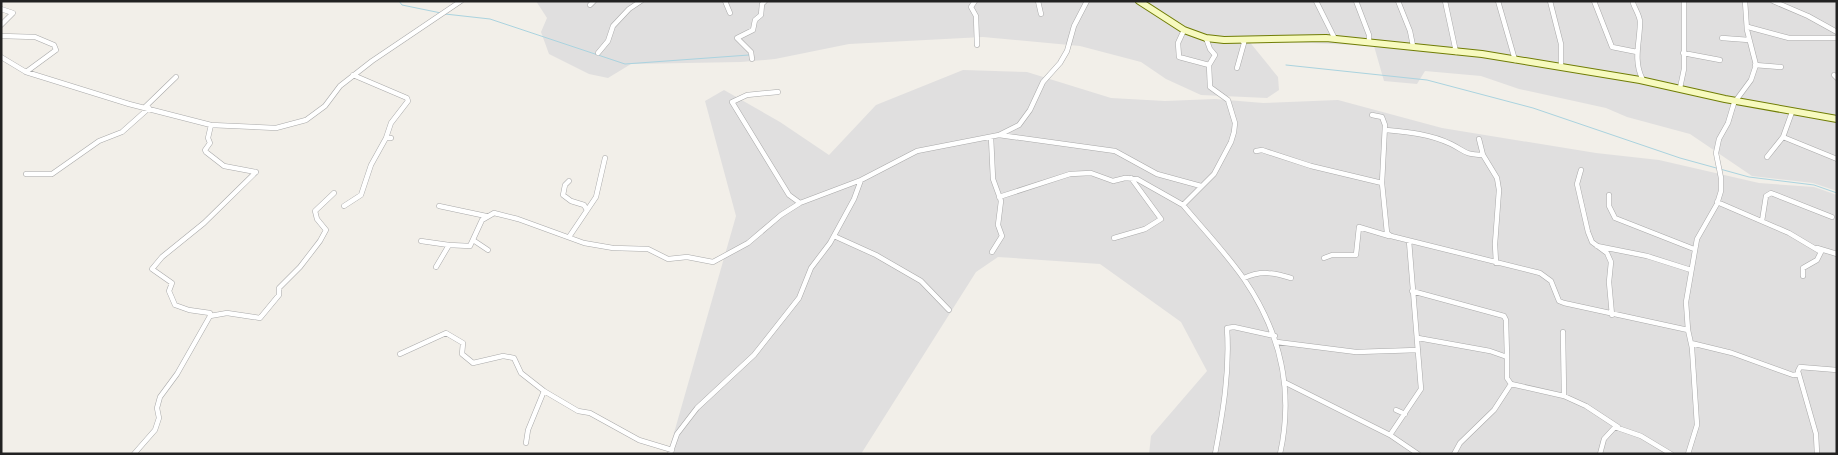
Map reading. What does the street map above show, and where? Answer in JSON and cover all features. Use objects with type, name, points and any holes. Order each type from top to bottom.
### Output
[{"type":"street","points":[[1,57],[26,72],[129,104],[211,124],[276,128],[306,120],[325,106],[340,86],[372,61],[461,1]]},
{"type":"street","points":[[590,5],[594,1]]},
{"type":"street","points":[[598,53],[608,41],[613,26],[629,9],[641,1]]},
{"type":"street","points":[[725,1],[730,14]]},
{"type":"street","points":[[752,59],[751,52],[737,38],[752,30],[755,20],[762,11],[762,4],[765,1]]},
{"type":"street","points":[[975,1],[971,6],[976,16],[977,45]]},
{"type":"street","points":[[1038,1],[1041,14]]},
{"type":"street","points":[[421,241],[470,246],[482,220],[494,213],[569,236],[584,243],[613,248],[648,249],[668,259],[687,257],[713,262],[748,243],[781,215],[800,204],[861,180],[907,156],[932,147],[999,135],[1015,128],[1025,118],[1043,82],[1058,67],[1067,51],[1074,26],[1087,1]]},
{"type":"street","points":[[1139,1],[1184,30],[1206,38],[1242,40],[1335,39],[1414,46],[1640,80],[1735,101],[1837,119]]},
{"type":"street","points":[[1316,1],[1335,39]]},
{"type":"street","points":[[1356,1],[1369,35],[1368,42]]},
{"type":"street","points":[[1398,1],[1414,46]]},
{"type":"street","points":[[1445,1],[1456,52]]},
{"type":"street","points":[[1498,1],[1515,60]]},
{"type":"street","points":[[1550,1],[1561,44],[1561,67]]},
{"type":"street","points":[[1594,1],[1612,48],[1636,52]]},
{"type":"street","points":[[1680,88],[1684,69],[1684,1]]},
{"type":"street","points":[[1688,454],[1697,425],[1686,302],[1694,249],[1700,230],[1721,192],[1723,179],[1716,150],[1719,138],[1729,122],[1735,101],[1749,84],[1756,65],[1744,15],[1745,1]]},
{"type":"street","points":[[1772,1],[1786,6],[1837,32]]},
{"type":"street","points":[[1786,6],[1791,1]]},
{"type":"street","points":[[1633,3],[1640,20],[1636,52],[1638,70],[1642,78],[1640,80]]},
{"type":"street","points":[[1,9],[13,13],[1,25]]},
{"type":"street","points":[[1748,27],[1789,38],[1837,38]]},
{"type":"street","points":[[1184,30],[1178,41],[1179,57],[1209,65]]},
{"type":"street","points":[[1,36],[35,37],[54,45],[56,50],[26,72]]},
{"type":"street","points":[[1183,205],[1217,169],[1231,142],[1235,123],[1228,100],[1210,87],[1209,65],[1215,55],[1210,49],[1206,38]]},
{"type":"street","points":[[1722,38],[1749,40]]},
{"type":"street","points":[[1237,68],[1244,43],[1242,40]]},
{"type":"street","points":[[1683,53],[1720,60]]},
{"type":"street","points":[[1756,65],[1781,67]]},
{"type":"street","points":[[344,206],[362,195],[371,165],[388,138],[387,127],[401,113],[408,101],[408,98],[353,76]]},
{"type":"street","points":[[26,174],[52,174],[64,168],[98,141],[122,132],[176,77]]},
{"type":"street","points":[[778,92],[760,92],[735,98],[732,102],[790,195],[800,204]]},
{"type":"street","points":[[1767,157],[1783,137],[1792,112]]},
{"type":"street","points":[[1372,115],[1382,117],[1386,130],[1382,183],[1387,233],[1390,236]]},
{"type":"street","points":[[210,316],[210,313],[190,310],[176,305],[169,292],[172,283],[152,269],[162,257],[204,223],[256,172],[224,166],[206,152],[210,144],[211,124]]},
{"type":"street","points":[[1386,130],[1423,134],[1451,144],[1466,154],[1483,155]]},
{"type":"street","points":[[999,135],[1116,151],[1158,174],[1201,186]]},
{"type":"street","points":[[991,137],[993,179],[1001,201],[998,225],[1002,236],[992,252]]},
{"type":"street","points":[[1783,137],[1837,159]]},
{"type":"street","points":[[1478,139],[1483,155],[1497,178],[1499,190],[1495,244],[1496,263]]},
{"type":"street","points":[[1256,151],[1262,150],[1303,164],[1382,183]]},
{"type":"street","points":[[569,236],[596,197],[605,158]]},
{"type":"street","points":[[1581,170],[1576,184],[1588,232],[1595,246],[1607,253],[1611,262],[1612,315]]},
{"type":"street","points":[[1000,197],[1079,173],[1091,173],[1113,181],[1131,178],[1142,182],[1183,205],[1244,278],[1251,289],[1253,297],[1260,304],[1275,336],[1286,383],[1286,413],[1280,454]]},
{"type":"street","points":[[1114,238],[1138,231],[1161,219],[1131,178]]},
{"type":"street","points":[[400,354],[446,333],[463,342],[462,354],[473,363],[504,356],[514,358],[521,373],[544,391],[578,411],[590,413],[639,440],[671,452],[677,434],[697,408],[754,355],[799,298],[812,268],[834,236],[854,200],[861,180]]},
{"type":"street","points":[[569,181],[565,185],[563,195],[570,201],[587,206],[586,213]]},
{"type":"street","points":[[210,316],[227,313],[260,318],[279,295],[279,288],[305,262],[311,250],[321,242],[326,230],[317,219],[315,211],[334,193]]},
{"type":"street","points":[[1762,221],[1766,196],[1771,193],[1832,217]]},
{"type":"street","points":[[1609,195],[1610,206],[1615,218],[1694,249]]},
{"type":"street","points":[[1717,202],[1762,221],[1816,248],[1837,254]]},
{"type":"street","points":[[439,206],[486,216]]},
{"type":"street","points":[[1324,258],[1332,255],[1356,255],[1359,228],[1550,278],[1554,284],[1559,301],[1564,303],[1612,315],[1688,330]]},
{"type":"street","points":[[834,236],[876,255],[920,280],[949,310]]},
{"type":"street","points":[[473,240],[488,250]]},
{"type":"street","points":[[1390,435],[1421,388],[1409,241]]},
{"type":"street","points":[[436,268],[448,245]]},
{"type":"street","points":[[1595,246],[1648,256],[1691,270]]},
{"type":"street","points":[[1803,276],[1803,268],[1817,260],[1820,256],[1821,252],[1816,248]]},
{"type":"street","points":[[1244,278],[1256,272],[1265,271],[1291,278]]},
{"type":"street","points":[[1412,291],[1504,316],[1506,320],[1507,378],[1512,384],[1564,396],[1586,406],[1618,427],[1641,436],[1672,454]]},
{"type":"street","points":[[134,454],[155,430],[159,418],[160,398],[177,374],[210,316]]},
{"type":"street","points":[[1215,454],[1222,418],[1229,358],[1227,328],[1234,327],[1275,336]]},
{"type":"street","points":[[1563,332],[1564,396]]},
{"type":"street","points":[[1418,338],[1490,352],[1506,357]]},
{"type":"street","points":[[1277,342],[1356,352],[1418,350]]},
{"type":"street","points":[[1691,343],[1732,353],[1793,375],[1799,374]]},
{"type":"street","points":[[1817,454],[1816,434],[1799,374],[1800,368],[1837,370]]},
{"type":"street","points":[[1286,383],[1390,435],[1418,454]]},
{"type":"street","points":[[1454,454],[1460,443],[1494,410],[1512,384]]},
{"type":"street","points":[[526,443],[528,430],[544,391]]},
{"type":"street","points":[[1396,410],[1404,414]]},
{"type":"street","points":[[1600,454],[1607,434],[1615,427],[1618,427]]},
{"type":"shaded area","points":[[536,1],[1837,1],[1837,191],[1813,183],[1752,176],[1690,134],[1627,117],[1606,108],[1519,89],[1481,76],[1425,71],[1417,84],[1384,81],[1374,46],[1248,40],[1278,77],[1279,90],[1267,98],[1201,95],[1166,79],[1141,62],[1080,46],[983,37],[849,44],[775,59],[741,62],[631,64],[608,78],[589,74],[549,54],[541,32],[547,18]]},
{"type":"shaded area","points":[[963,70],[1027,72],[1111,98],[1165,101],[1215,99],[1263,103],[1338,100],[1442,128],[1596,153],[1659,160],[1759,183],[1814,187],[1837,195],[1837,454],[1149,454],[1151,436],[1207,371],[1181,322],[1100,264],[998,257],[976,272],[861,454],[668,454],[736,216],[705,101],[724,90],[780,122],[829,155],[876,105]]},
{"type":"waterway","points":[[399,1],[402,5],[441,13]]},
{"type":"waterway","points":[[445,14],[490,19],[625,64],[749,55]]},
{"type":"waterway","points":[[1286,65],[1427,80],[1533,108],[1680,158],[1749,177],[1814,185],[1837,193]]}]
